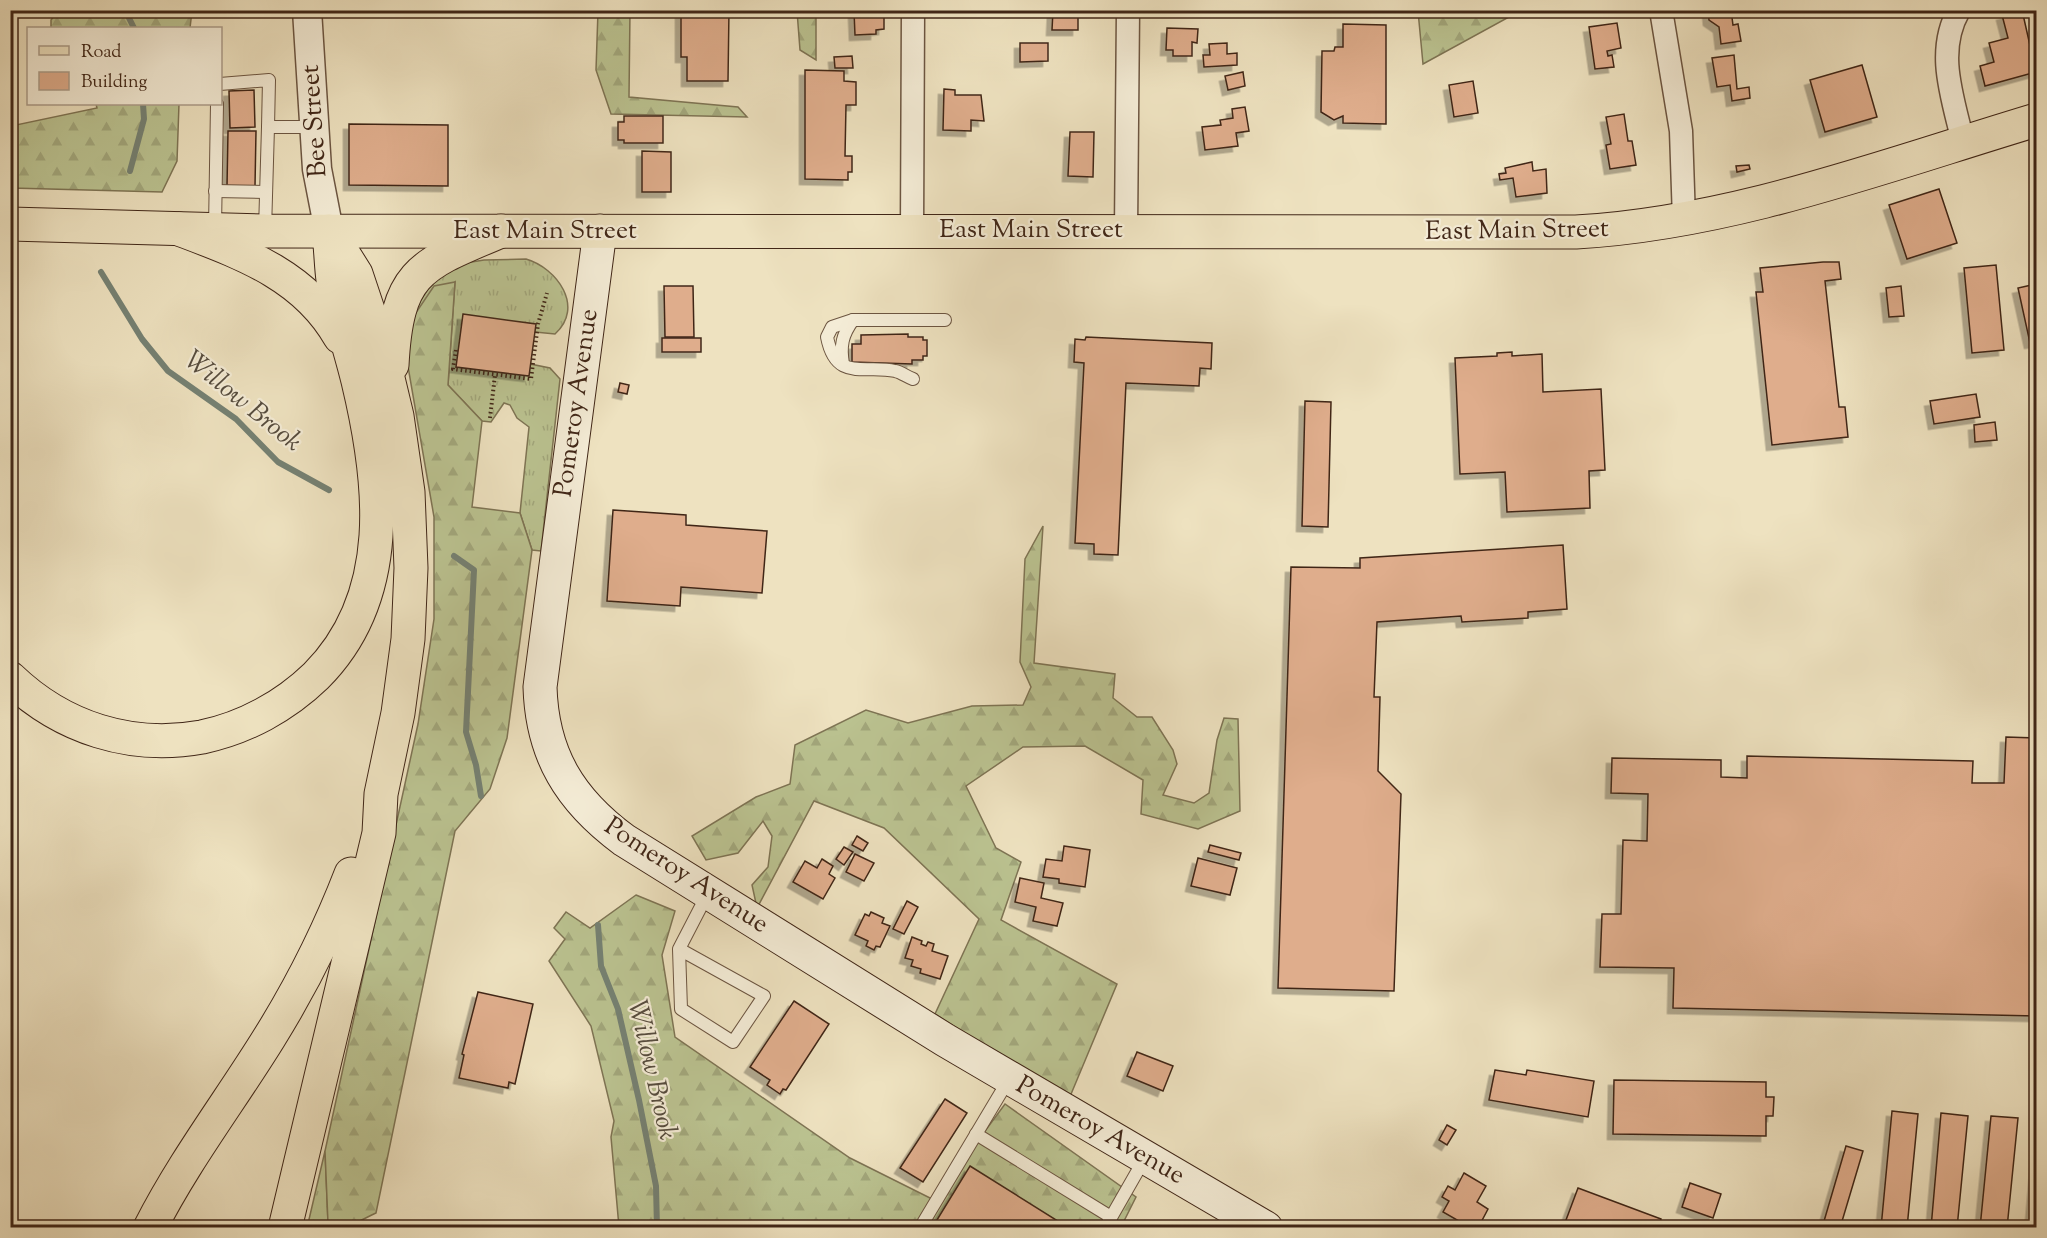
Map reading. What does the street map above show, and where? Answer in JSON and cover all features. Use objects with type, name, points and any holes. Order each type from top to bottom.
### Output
[{"type":"main road","name":"East Main Street","points":[[10,224],[265,231],[1126,230],[1537,234],[1622,229],[1684,220],[1760,203],[2037,120]]},
{"type":"main road","points":[[179,229],[252,258],[295,283],[325,314],[351,356]]},
{"type":"main road","points":[[10,678],[45,706],[82,727],[113,736],[157,740],[194,738],[238,726],[270,711],[310,682],[331,659],[350,631],[369,586],[375,556],[377,511],[373,458],[333,281],[329,231]]},
{"type":"main road","points":[[285,1227],[378,833],[381,794],[401,694],[410,601],[408,492],[393,394],[356,274],[329,231]]},
{"type":"main road","points":[[393,394],[396,320],[410,284],[434,262],[501,231]]},
{"type":"main road","name":"Pomeroy Avenue","points":[[600,231],[544,653],[541,711],[546,737],[556,762],[584,806],[624,840],[1009,1078],[1266,1227]]},
{"type":"main road","points":[[150,1227],[174,1185],[270,1037],[308,971],[336,912],[381,794]]},
{"type":"street","name":"Bee Street","points":[[307,10],[320,192],[329,231]]},
{"type":"street","points":[[912,230],[913,10]]},
{"type":"street","points":[[1126,230],[1128,10]]},
{"type":"street","points":[[1661,10],[1681,132],[1684,220]]},
{"type":"street","points":[[1959,10],[1948,33],[1946,57],[1963,142]]},
{"type":"lane","points":[[222,84],[269,80],[261,162],[265,192],[265,231]]},
{"type":"lane","points":[[215,230],[215,191],[222,161],[222,136],[217,105]]},
{"type":"lane","points":[[263,133],[314,127]]},
{"type":"lane","points":[[215,191],[265,192]]},
{"type":"lane","points":[[913,379],[896,371],[851,370],[843,364],[841,344],[844,333],[853,320],[945,320]]},
{"type":"lane","points":[[679,949],[764,996],[733,1042],[681,1009],[679,949],[709,892]]},
{"type":"lane","points":[[920,1227],[1009,1078]]},
{"type":"lane","points":[[976,1134],[1108,1222],[1145,1158]]},
{"type":"path","points":[[456,350],[453,369],[531,379],[538,324],[547,293]]},
{"type":"path","points":[[490,418],[495,375]]},
{"type":"green space","points":[[58,10],[192,11],[190,27],[51,27],[51,20]]},
{"type":"green space","points":[[1418,10],[1520,11],[1423,64]]},
{"type":"green space","points":[[598,11],[630,11],[629,97],[738,107],[747,117],[611,114],[596,70]]},
{"type":"green space","points":[[797,11],[816,11],[816,60],[800,50]]},
{"type":"green space","points":[[96,105],[179,105],[177,161],[162,192],[11,188],[11,126],[97,108]]},
{"type":"green space","points":[[526,259],[548,271],[563,290],[567,301],[564,323],[555,334],[535,332],[457,367],[528,376],[530,364],[550,368],[560,379],[541,551],[532,550],[520,513],[529,427],[517,418],[510,405],[504,403],[491,422],[482,421],[448,385],[455,282],[411,320],[412,295],[453,265],[484,260]]},
{"type":"green space","points":[[455,282],[448,385],[482,421],[472,507],[520,513],[532,550],[507,738],[490,789],[455,831],[376,1213],[339,1227],[328,1223],[325,1151],[418,724],[434,619],[434,517],[406,355],[411,320],[434,286]]},
{"type":"green space","points":[[1043,526],[1034,663],[1115,674],[1113,698],[1137,717],[1152,717],[1173,750],[1177,764],[1163,795],[1194,803],[1209,793],[1217,740],[1224,718],[1238,719],[1240,811],[1198,829],[1141,814],[1143,780],[1085,746],[1023,747],[966,786],[996,848],[1021,862],[1001,920],[1117,984],[1069,1099],[935,1014],[979,919],[884,828],[814,801],[757,908],[752,885],[768,867],[772,836],[763,821],[738,853],[706,860],[692,836],[756,797],[790,784],[795,745],[866,710],[908,723],[972,706],[1023,705],[1031,687],[1020,662],[1025,559]]},
{"type":"green space","points":[[636,895],[675,911],[662,955],[675,1037],[850,1158],[934,1200],[1005,1104],[1136,1197],[1121,1227],[619,1227],[611,1137],[614,1121],[591,1026],[549,961],[565,939],[554,928],[566,912],[590,928]]},
{"type":"green space","points":[[325,1151],[328,1223],[333,1227],[307,1228]]},
{"type":"building","points":[[681,10],[729,10],[728,81],[687,81],[687,57],[681,57]]},
{"type":"building","points":[[1053,10],[1078,10],[1078,30],[1052,30]]},
{"type":"building","points":[[1708,10],[1731,10],[1733,25],[1738,24],[1741,41],[1721,44],[1719,27],[1709,20]]},
{"type":"building","points":[[2022,10],[2036,72],[1985,86],[1980,66],[1994,62],[1989,43],[2008,38],[2002,15]]},
{"type":"building","points":[[884,11],[884,29],[876,30],[876,34],[855,35],[854,12]]},
{"type":"building","points":[[1617,23],[1621,48],[1607,51],[1608,56],[1612,55],[1614,67],[1595,69],[1589,27]]},
{"type":"building","points":[[1343,24],[1386,25],[1386,124],[1343,123],[1343,116],[1334,120],[1321,112],[1322,51],[1334,51],[1335,47],[1343,47]]},
{"type":"building","points":[[1167,28],[1198,29],[1197,43],[1192,42],[1192,56],[1173,56],[1173,50],[1166,50]]},
{"type":"building","points":[[1020,43],[1048,43],[1048,61],[1020,62]]},
{"type":"building","points":[[1227,43],[1227,54],[1237,53],[1237,65],[1204,67],[1203,55],[1210,55],[1209,44]]},
{"type":"building","points":[[1734,55],[1737,89],[1749,87],[1750,98],[1732,101],[1730,85],[1717,87],[1712,58]]},
{"type":"building","points":[[852,56],[853,68],[835,68],[834,57]]},
{"type":"building","points":[[1862,65],[1877,117],[1825,132],[1810,80]]},
{"type":"building","points":[[805,70],[844,71],[844,81],[856,82],[856,105],[846,105],[845,156],[852,156],[852,172],[848,172],[848,180],[805,179]]},
{"type":"building","points":[[1243,72],[1245,86],[1228,90],[1225,76]]},
{"type":"building","points":[[1473,81],[1478,113],[1454,117],[1449,85]]},
{"type":"building","points":[[944,89],[955,90],[955,95],[981,95],[984,121],[971,120],[971,131],[943,130]]},
{"type":"building","points":[[254,90],[255,127],[230,128],[229,91]]},
{"type":"building","points":[[1245,107],[1249,131],[1236,133],[1238,146],[1205,150],[1202,127],[1221,125],[1220,120],[1233,118],[1232,109]]},
{"type":"building","points":[[1624,114],[1628,141],[1632,141],[1636,165],[1610,169],[1606,145],[1611,144],[1606,117]]},
{"type":"building","points":[[624,116],[663,116],[663,143],[624,143],[624,140],[618,140],[618,122],[624,122]]},
{"type":"building","points":[[349,124],[448,125],[448,186],[349,185]]},
{"type":"building","points":[[228,131],[256,131],[255,186],[227,186]]},
{"type":"building","points":[[1070,132],[1094,132],[1093,177],[1068,176]]},
{"type":"building","points":[[642,151],[671,152],[671,192],[642,192]]},
{"type":"building","points":[[1532,162],[1533,171],[1546,169],[1547,193],[1516,197],[1513,178],[1500,180],[1499,174],[1506,173],[1505,168]]},
{"type":"building","points":[[1749,165],[1750,169],[1737,172],[1736,166]]},
{"type":"building","points":[[1939,189],[1957,243],[1907,259],[1889,205]]},
{"type":"building","points":[[1839,262],[1841,279],[1825,281],[1839,407],[1845,407],[1848,437],[1772,445],[1756,292],[1763,292],[1760,268]]},
{"type":"building","points":[[1996,265],[2004,350],[1972,353],[1964,268]]},
{"type":"building","points":[[2036,284],[2036,342],[2030,343],[2018,288]]},
{"type":"building","points":[[664,286],[693,286],[694,337],[665,337]]},
{"type":"building","points":[[1901,286],[1904,316],[1889,317],[1886,288]]},
{"type":"building","points":[[463,314],[536,324],[529,376],[456,367]]},
{"type":"building","points":[[908,334],[908,337],[923,337],[923,340],[927,340],[927,356],[923,356],[923,360],[912,360],[912,364],[852,362],[852,344],[861,344],[861,335]]},
{"type":"building","points":[[1086,337],[1212,343],[1211,369],[1200,368],[1199,386],[1126,383],[1118,555],[1094,554],[1094,544],[1075,543],[1084,363],[1074,362],[1075,339],[1085,340]]},
{"type":"building","points":[[662,338],[701,338],[701,352],[662,352]]},
{"type":"building","points":[[1512,352],[1512,356],[1542,354],[1543,392],[1601,389],[1605,470],[1589,471],[1590,508],[1507,512],[1505,472],[1460,474],[1455,358],[1497,356],[1497,353]]},
{"type":"building","points":[[620,383],[629,385],[627,394],[618,392]]},
{"type":"building","points":[[1976,394],[1980,417],[1934,424],[1930,401]]},
{"type":"building","points":[[1305,401],[1331,402],[1328,527],[1302,526]]},
{"type":"building","points":[[1995,422],[1997,440],[1975,442],[1974,425]]},
{"type":"building","points":[[613,510],[686,515],[686,525],[767,531],[762,593],[681,587],[680,606],[607,601]]},
{"type":"building","points":[[1563,545],[1567,609],[1528,612],[1528,618],[1462,622],[1461,616],[1377,622],[1374,697],[1380,697],[1378,771],[1401,794],[1394,991],[1278,988],[1291,567],[1360,568],[1360,558]]},
{"type":"building","points":[[2006,737],[2036,738],[2036,1016],[1673,1008],[1674,968],[1600,967],[1602,914],[1621,914],[1623,840],[1647,841],[1648,794],[1611,793],[1612,758],[1721,760],[1721,777],[1747,778],[1747,756],[1973,761],[1972,783],[2004,783]]},
{"type":"building","points":[[857,836],[868,843],[863,851],[852,845]]},
{"type":"building","points":[[1210,845],[1241,853],[1239,860],[1208,852]]},
{"type":"building","points":[[1064,846],[1090,850],[1085,887],[1059,883],[1059,879],[1043,877],[1046,859],[1062,861]]},
{"type":"building","points":[[844,847],[853,852],[844,865],[836,859]]},
{"type":"building","points":[[855,854],[874,863],[864,881],[846,872]]},
{"type":"building","points":[[1198,858],[1237,868],[1230,895],[1191,886]]},
{"type":"building","points":[[822,859],[833,866],[829,874],[835,878],[823,899],[793,882],[805,861],[817,868]]},
{"type":"building","points":[[1020,878],[1044,883],[1041,898],[1063,903],[1057,926],[1033,921],[1036,907],[1015,902]]},
{"type":"building","points":[[907,901],[918,907],[904,934],[893,929]]},
{"type":"building","points":[[871,912],[884,918],[882,923],[890,926],[880,947],[876,946],[874,950],[866,946],[868,941],[855,935],[865,914],[869,916]]},
{"type":"building","points":[[912,937],[922,941],[921,944],[926,946],[928,942],[934,944],[932,951],[948,956],[940,979],[920,973],[921,969],[911,966],[913,960],[905,958]]},
{"type":"building","points":[[478,992],[533,1004],[515,1084],[509,1082],[508,1088],[459,1078],[464,1055],[462,1054]]},
{"type":"building","points":[[794,1001],[829,1024],[786,1090],[783,1089],[780,1094],[767,1085],[770,1080],[750,1067]]},
{"type":"building","points":[[1137,1052],[1173,1066],[1163,1091],[1127,1076]]},
{"type":"building","points":[[1495,1070],[1526,1075],[1527,1070],[1594,1081],[1588,1117],[1489,1100]]},
{"type":"building","points":[[1614,1080],[1766,1082],[1766,1097],[1774,1097],[1773,1116],[1766,1116],[1766,1136],[1613,1134]]},
{"type":"building","points":[[945,1099],[967,1113],[923,1182],[900,1168]]},
{"type":"building","points":[[1892,1111],[1918,1114],[1907,1228],[1881,1228]]},
{"type":"building","points":[[1941,1113],[1968,1116],[1957,1228],[1931,1228]]},
{"type":"building","points":[[1991,1116],[2018,1118],[2007,1228],[1980,1228]]},
{"type":"building","points":[[1447,1125],[1456,1130],[1447,1145],[1439,1140]]},
{"type":"building","points":[[1846,1146],[1863,1151],[1840,1228],[1822,1228]]},
{"type":"building","points":[[2036,1158],[2036,1228],[2030,1228]]},
{"type":"building","points":[[970,1166],[1069,1228],[932,1228]]},
{"type":"building","points":[[1464,1173],[1486,1186],[1477,1202],[1488,1209],[1478,1228],[1471,1228],[1443,1212],[1449,1201],[1442,1197],[1448,1186],[1455,1190]]},
{"type":"building","points":[[1690,1183],[1721,1194],[1713,1218],[1682,1207]]},
{"type":"building","points":[[1578,1188],[1661,1219],[1658,1228],[1563,1228]]},
{"type":"waterway","name":"Willow Brook","points":[[125,10],[134,27]]},
{"type":"waterway","name":"Willow Brook","points":[[130,171],[144,119],[143,105]]},
{"type":"waterway","name":"Willow Brook","points":[[101,272],[142,339],[168,371],[236,419],[278,462],[329,490]]},
{"type":"waterway","name":"Willow Brook","points":[[454,556],[474,570],[466,732],[476,765],[481,796]]},
{"type":"waterway","name":"Willow Brook","points":[[598,925],[601,966],[618,1009],[656,1186],[657,1228]]}]
